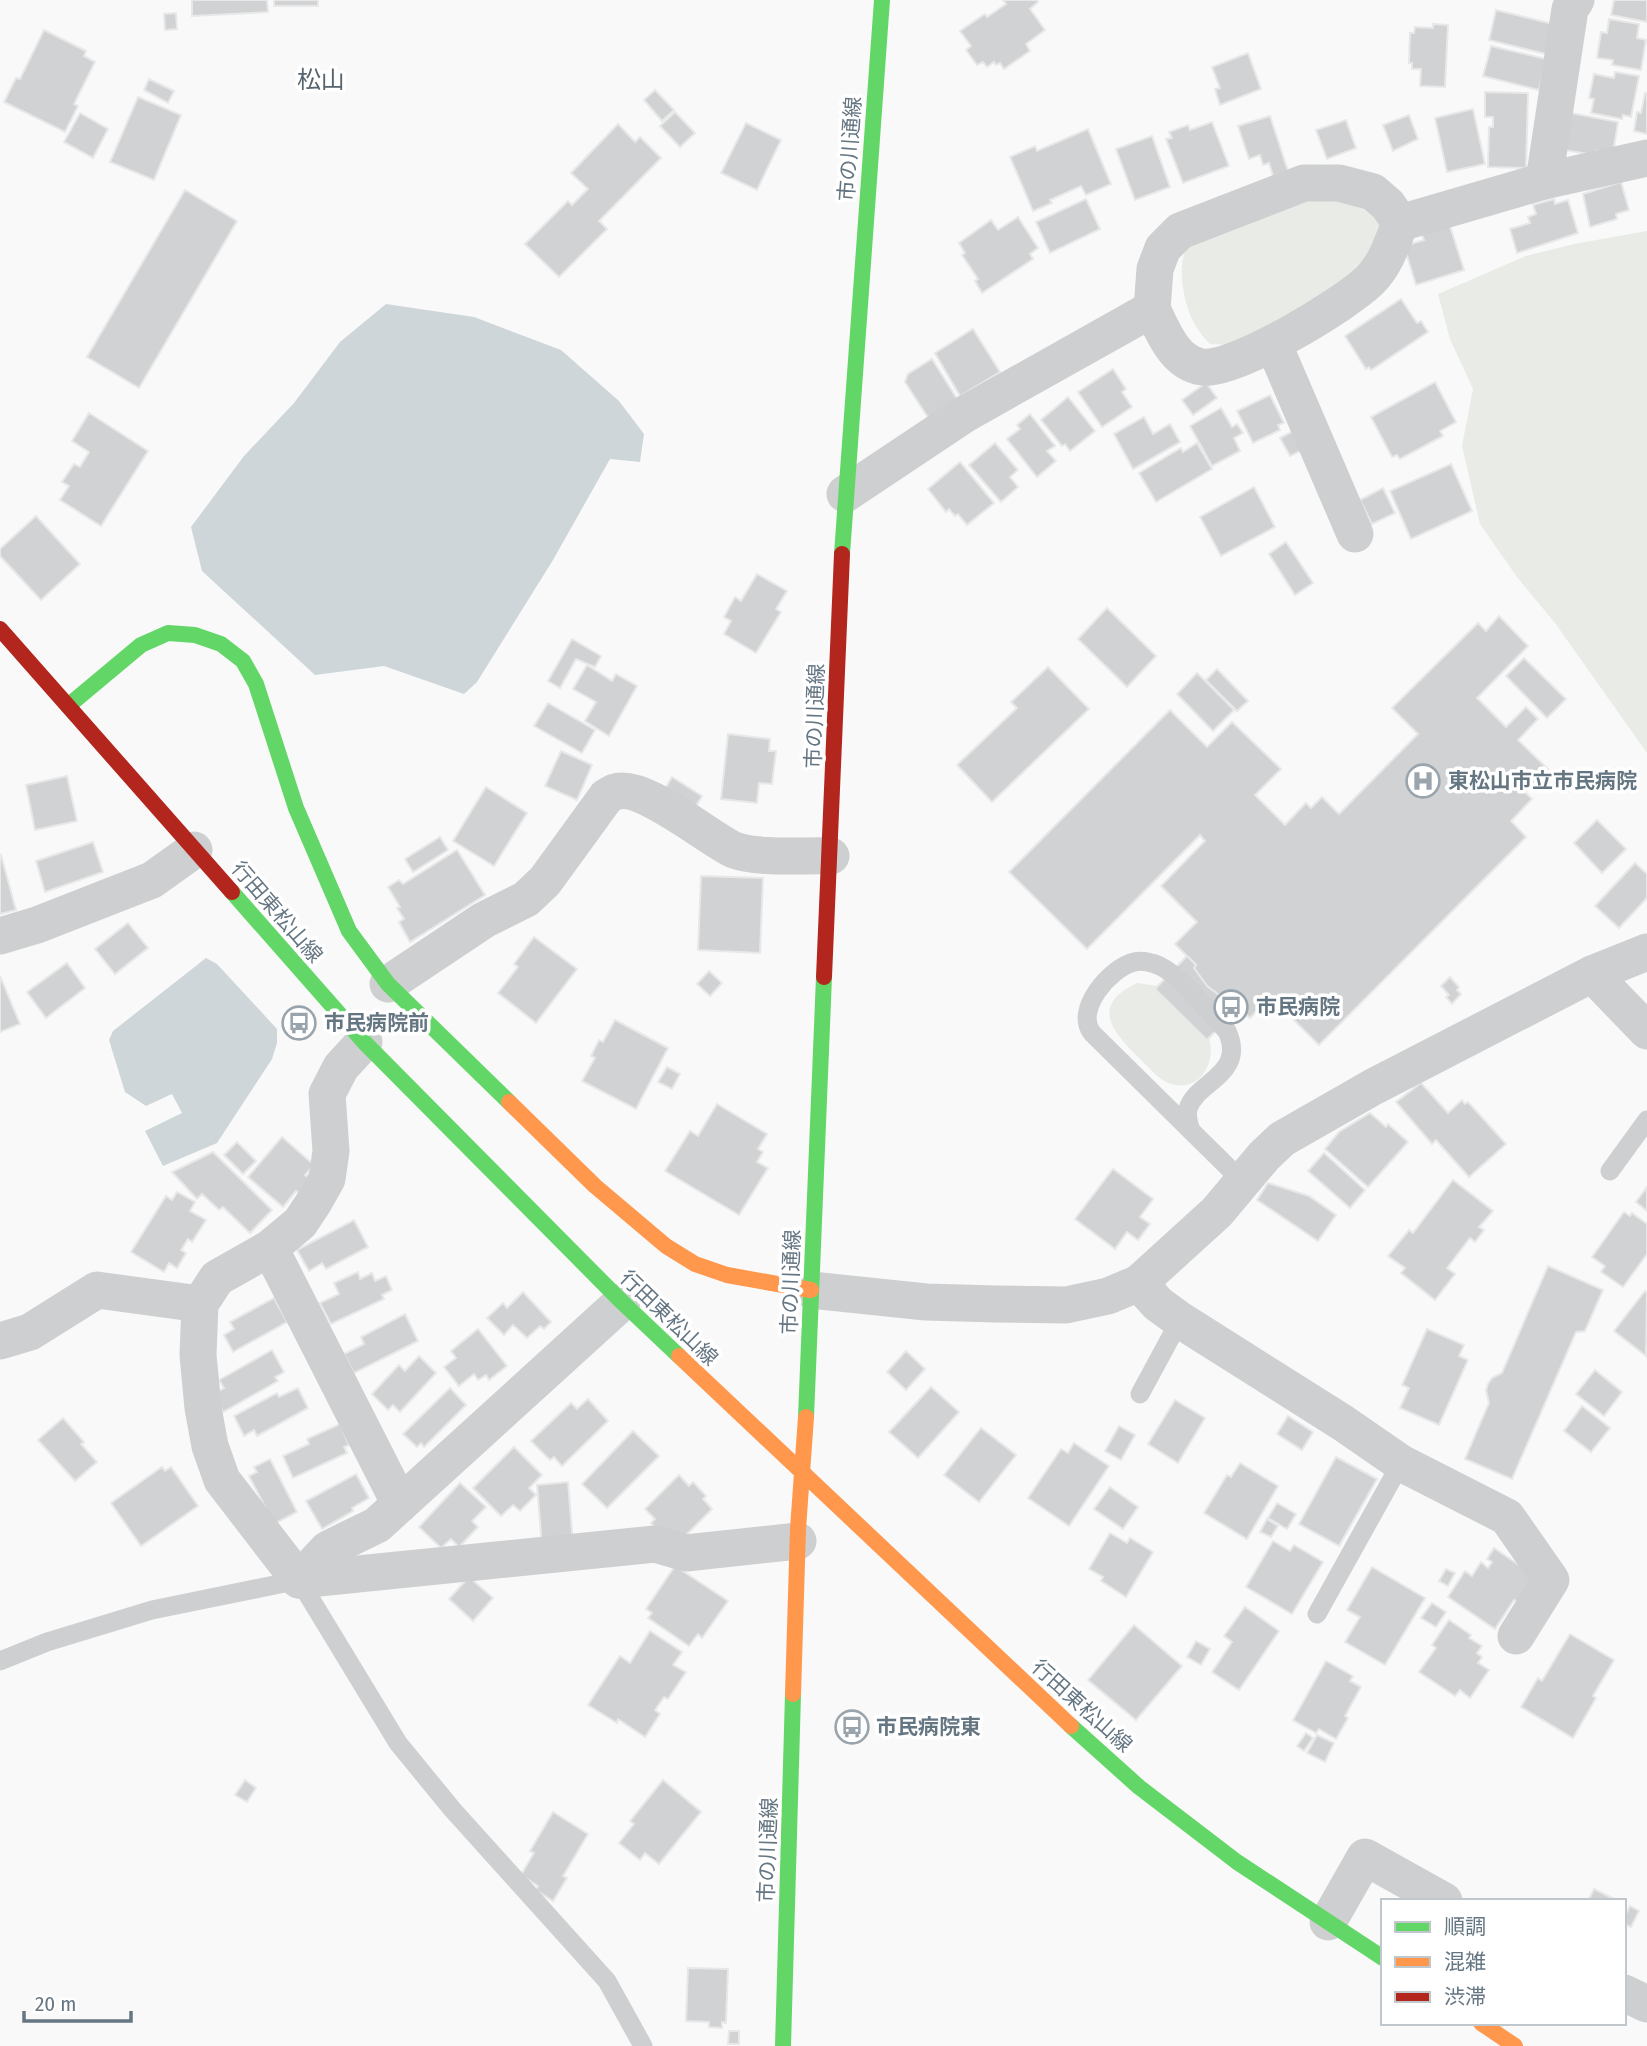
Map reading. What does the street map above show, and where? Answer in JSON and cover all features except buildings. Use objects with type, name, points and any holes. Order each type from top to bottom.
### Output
[{"type":"street","name":"市の川通線","points":[[783,2046],[798,1535],[805,1434],[845,494],[882,0]]},
{"type":"street","points":[[1544,181],[1570,9],[1576,0]]},
{"type":"street","points":[[1400,223],[1544,181],[1647,158]]},
{"type":"street","points":[[1304,183],[1339,183],[1373,192],[1388,205],[1400,223],[1386,260],[1370,280],[1352,295],[1273,344],[1225,363],[1203,367],[1186,360],[1171,347],[1152,309],[1155,269],[1163,248],[1180,231],[1304,183]]},
{"type":"street","points":[[845,494],[965,414],[1152,309]]},
{"type":"street","points":[[1273,344],[1355,534]]},
{"type":"street","name":"行田東松山線","points":[[0,629],[364,1042],[622,1302],[1033,1691],[1139,1787],[1237,1862],[1381,1957]]},
{"type":"street","points":[[68,706],[141,645],[168,633],[195,635],[220,644],[243,661],[256,684],[296,808],[349,931],[388,984],[595,1186],[666,1247],[695,1264],[727,1275],[811,1290],[926,1302],[1066,1305],[1108,1296],[1139,1283],[1217,1212],[1264,1156],[1282,1139],[1373,1087],[1592,974],[1647,952]]},
{"type":"street","points":[[388,984],[484,920],[526,899],[545,881],[606,797],[617,791],[635,793],[655,802],[737,851],[831,856]]},
{"type":"street","points":[[0,936],[37,925],[152,880],[194,850]]},
{"type":"street","points":[[1592,974],[1647,1031]]},
{"type":"street","points":[[299,1580],[222,1479],[214,1457],[203,1408],[198,1355],[200,1304],[217,1278],[270,1248],[300,1223],[327,1179],[331,1151],[327,1094],[341,1067],[364,1042]]},
{"type":"street","points":[[270,1248],[400,1504]]},
{"type":"street","points":[[1139,1283],[1158,1304],[1180,1321],[1343,1423],[1401,1463],[1507,1517],[1551,1580],[1516,1636]]},
{"type":"street","points":[[0,1341],[30,1332],[97,1290],[200,1304]]},
{"type":"street","points":[[299,1580],[328,1549],[377,1525],[622,1302]]},
{"type":"street","points":[[299,1580],[655,1544],[686,1553],[798,1535]]},
{"type":"street","points":[[1328,1922],[1365,1857],[1440,1899]]},
{"type":"street","points":[[1626,1994],[1647,2004]]},
{"type":"street","points":[[1484,2025],[1515,2046]]},
{"type":"lane","points":[[1191,1131],[1187,1114],[1189,1105],[1226,1067],[1230,1055],[1227,1031],[1174,975],[1154,964],[1127,964],[1095,993],[1087,1012],[1088,1029],[1191,1131],[1243,1182]]},
{"type":"lane","points":[[1610,1171],[1647,1120]]},
{"type":"lane","points":[[1140,1394],[1180,1321]]},
{"type":"lane","points":[[1317,1614],[1401,1463]]},
{"type":"lane","points":[[0,1661],[47,1642],[152,1610],[299,1580],[398,1742],[452,1809],[607,1981],[643,2046]]},
{"type":"shaded area","points":[[1308,191],[1349,200],[1365,209],[1381,225],[1381,240],[1352,281],[1236,345],[1210,344],[1195,325],[1186,303],[1182,273],[1186,249],[1194,241],[1223,225]]},
{"type":"shaded area","points":[[1647,231],[1647,753],[1555,623],[1517,577],[1480,524],[1462,446],[1473,389],[1450,339],[1438,294],[1526,256]]},
{"type":"shaded area","points":[[386,304],[474,317],[561,350],[619,401],[644,434],[640,462],[610,459],[553,560],[477,682],[464,694],[384,666],[315,675],[202,571],[191,527],[244,456],[294,403],[340,342]]},
{"type":"shaded area","points":[[206,958],[217,964],[277,1029],[277,1043],[272,1059],[217,1143],[163,1166],[145,1131],[182,1113],[172,1094],[146,1106],[125,1092],[109,1040],[113,1031]]},
{"type":"shaded area","points":[[1137,983],[1157,986],[1155,989],[1206,1039],[1209,1038],[1210,1058],[1203,1074],[1196,1080],[1179,1085],[1164,1081],[1129,1048],[1114,1029],[1110,1019],[1113,1001]]},
{"type":"traffic: fast","points":[[842,554],[882,0]]},
{"type":"traffic: fast","points":[[68,706],[141,645],[168,633],[195,635],[221,644],[243,661],[256,684],[296,808],[349,931],[388,984],[509,1102]]},
{"type":"traffic: fast","points":[[232,892],[364,1042],[679,1356]]},
{"type":"traffic: fast","points":[[806,1417],[824,977]]},
{"type":"traffic: fast","points":[[783,2046],[793,1694]]},
{"type":"traffic: fast","points":[[1071,1726],[1139,1787],[1237,1862],[1381,1957]]},
{"type":"traffic: slow","points":[[509,1102],[595,1186],[666,1246],[695,1264],[727,1275],[811,1290]]},
{"type":"traffic: slow","points":[[679,1356],[1071,1726]]},
{"type":"traffic: slow","points":[[793,1694],[798,1529],[806,1417]]},
{"type":"traffic: slow","points":[[1484,2025],[1515,2046]]},
{"type":"traffic: jam","points":[[824,977],[842,554]]},
{"type":"traffic: jam","points":[[0,629],[232,892]]},
{"type":"place","name":"東松山市立市民病院","points":[[1423,781]]},
{"type":"place","name":"市民病院","points":[[1231,1007]]},
{"type":"place","name":"市民病院前","points":[[299,1023]]},
{"type":"place","name":"市民病院東","points":[[852,1727]]},
{"type":"district","name":"松山","points":[[321,80]]}]
